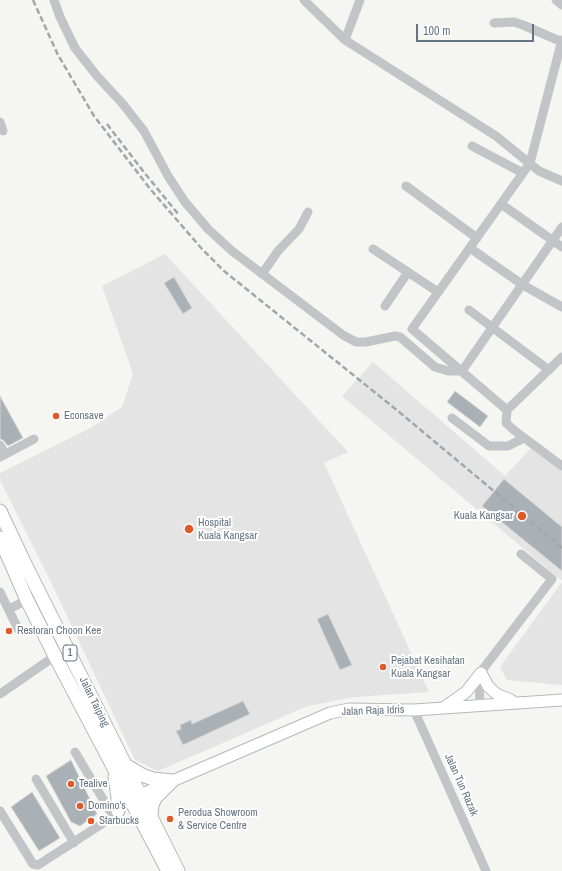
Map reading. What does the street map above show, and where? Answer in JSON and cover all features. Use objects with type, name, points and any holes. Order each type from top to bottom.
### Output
[{"type":"highway","name":"Jalan Taiping","points":[[0,511],[126,765],[136,797],[168,871]]},
{"type":"highway","name":"Jalan Taiping","points":[[0,538],[27,600],[112,765],[151,816],[178,871]]},
{"type":"highway","points":[[24,562],[30,590],[27,600]]},
{"type":"highway","points":[[112,765],[117,793],[116,813]]},
{"type":"highway","points":[[126,765],[142,775],[153,779],[172,781]]},
{"type":"highway","points":[[151,816],[152,805],[155,798],[172,781]]},
{"type":"main road","points":[[444,707],[466,692],[481,673],[488,686],[498,695],[517,702]]},
{"type":"main road","name":"Jalan Raja Idris","points":[[136,797],[330,713],[349,709],[414,710],[480,704],[562,700]]},
{"type":"street","points":[[54,0],[60,17],[75,48],[97,76],[122,103],[144,132],[168,176],[185,202],[208,229],[227,247],[344,335],[356,342],[366,342],[400,336],[436,367],[448,371],[462,372]]},
{"type":"street","points":[[304,0],[345,40],[496,136],[539,171],[562,181]]},
{"type":"street","points":[[345,40],[360,0]]},
{"type":"street","points":[[556,0],[562,6]]},
{"type":"street","points":[[494,23],[514,22],[562,41],[530,163],[412,329],[507,410]]},
{"type":"street","points":[[472,146],[523,173]]},
{"type":"street","points":[[406,186],[477,238]]},
{"type":"street","points":[[501,204],[562,247]]},
{"type":"street","points":[[262,274],[278,251],[300,229],[308,212]]},
{"type":"street","points":[[462,372],[562,227]]},
{"type":"street","points":[[470,248],[523,284],[562,307]]},
{"type":"street","points":[[374,249],[438,292]]},
{"type":"street","points":[[385,306],[408,272]]},
{"type":"street","points":[[469,310],[549,370]]},
{"type":"street","points":[[562,357],[507,410],[506,423],[562,466]]},
{"type":"street","points":[[452,418],[489,446],[508,446],[524,438]]},
{"type":"street","points":[[0,445],[3,456],[34,440]]},
{"type":"street","points":[[480,704],[479,679],[483,669],[552,579],[521,554]]},
{"type":"street","points":[[0,592],[18,629]]},
{"type":"street","points":[[9,609],[27,600]]},
{"type":"street","points":[[0,694],[55,656]]},
{"type":"street","name":"Jalan Tun Razak","points":[[414,710],[486,871]]},
{"type":"street","points":[[75,752],[116,813]]},
{"type":"street","points":[[36,780],[74,843]]},
{"type":"street","points":[[0,811],[33,864],[38,865],[74,843],[136,797]]},
{"type":"shaded area","name":"Hospital Kuala Kangsar","points":[[165,254],[348,452],[324,463],[429,692],[355,697],[308,706],[158,771],[135,760],[49,578],[0,480],[0,473],[92,427],[122,407],[133,374],[102,286]]},
{"type":"shaded area","points":[[373,362],[505,476],[533,446],[562,471],[562,581],[342,396]]},
{"type":"shaded area","points":[[562,582],[562,685],[507,680],[500,667]]},
{"type":"building","points":[[174,277],[192,308],[183,314],[164,283]]},
{"type":"building","points":[[455,391],[488,416],[480,427],[447,402]]},
{"type":"building","points":[[0,396],[23,438],[8,446],[3,440],[0,439]]},
{"type":"building","name":"Kuala Kangsar","points":[[504,479],[562,527],[562,571],[482,506]]},
{"type":"building","points":[[328,614],[352,665],[340,670],[317,619]]},
{"type":"building","points":[[243,701],[250,714],[183,745],[176,731],[181,729],[180,725],[191,720],[192,724]]},
{"type":"building","points":[[71,760],[97,814],[80,826],[71,822],[46,776]]},
{"type":"building","points":[[32,792],[60,838],[39,851],[11,807]]},
{"type":"railway","points":[[33,0],[58,55],[94,116],[151,190],[202,249],[224,271],[398,411],[562,548]]},
{"type":"railway","points":[[107,124],[179,215]]},
{"type":"place","name":"Econsave","points":[[56,416]]},
{"type":"place","name":"Kuala Kangsar","points":[[522,516]]},
{"type":"place","name":"Hospital Kuala Kangsar","points":[[189,529]]},
{"type":"place","name":"Restoran Choon Kee","points":[[9,631]]},
{"type":"place","name":"Pejabat Kesihatan Kuala Kangsar","points":[[383,667]]},
{"type":"place","name":"Tealive","points":[[71,784]]},
{"type":"place","name":"Domino's","points":[[80,806]]},
{"type":"place","name":"Perodua Showroom & Service Centre","points":[[170,819]]},
{"type":"place","name":"Starbucks","points":[[91,821]]}]
